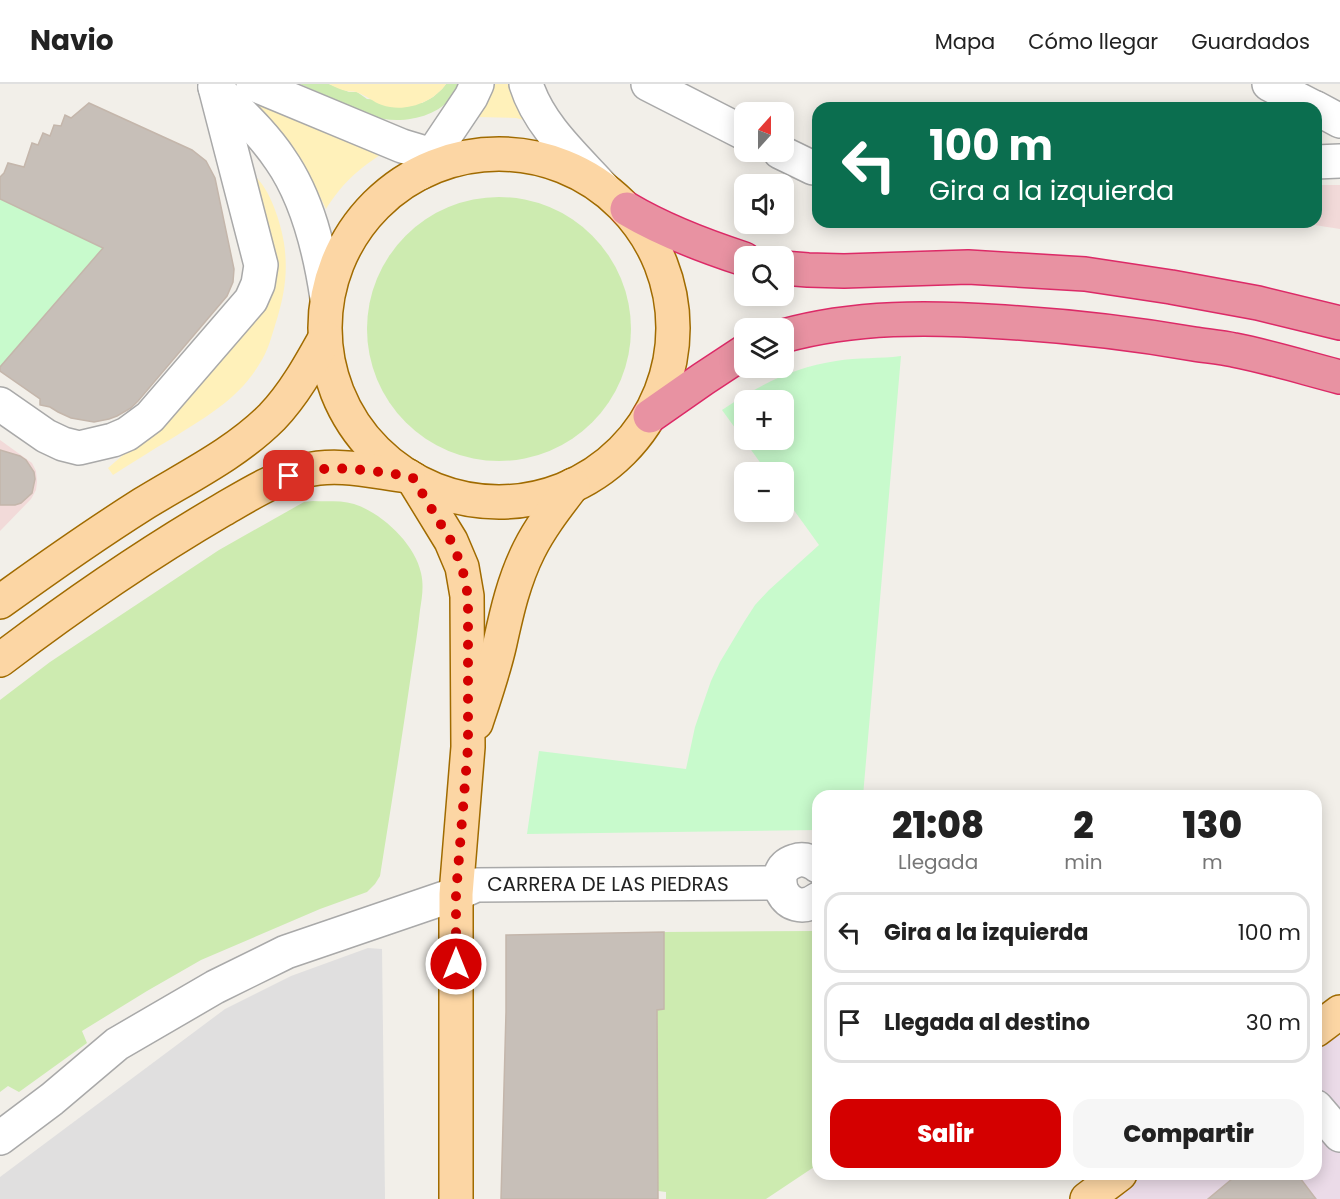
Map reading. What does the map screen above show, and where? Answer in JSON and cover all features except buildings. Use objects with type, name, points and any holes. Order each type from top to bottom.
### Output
[{"type":"highway","points":[[616,199],[649,222],[734,256]]},
{"type":"highway","points":[[794,269],[844,271],[968,267],[1085,274],[1258,303],[1340,323]]},
{"type":"highway","points":[[794,333],[815,327],[885,320],[934,319],[1072,326],[1232,350],[1340,377]]},
{"type":"highway","points":[[650,416],[734,359]]},
{"type":"main road","points":[[492,154],[516,154],[539,158],[574,171],[616,199],[646,234],[661,262],[673,309],[674,340],[664,387],[650,416],[633,440],[611,461],[586,479],[538,497],[502,502],[474,500],[447,493],[411,477],[382,456],[360,431],[342,403],[331,371],[325,338],[327,298],[337,262],[355,230],[370,210],[389,193],[436,162],[492,154]]},
{"type":"main road","points":[[0,602],[104,529],[223,456],[252,434],[290,396],[325,338]]},
{"type":"main road","points":[[0,660],[77,603],[175,538],[270,483],[304,471],[324,468],[411,477]]},
{"type":"main road","points":[[411,477],[451,541],[465,582],[468,611],[468,747],[456,894],[456,1199]]},
{"type":"main road","points":[[468,747],[490,682],[517,577],[541,529],[573,485]]},
{"type":"main road","points":[[1322,1026],[1340,1012]]},
{"type":"main road","points":[[1087,1199],[1112,1180]]},
{"type":"street","points":[[253,84],[436,162],[477,84]]},
{"type":"street","points":[[526,84],[534,102],[560,141],[616,199]]},
{"type":"street","points":[[648,84],[734,128]]},
{"type":"street","points":[[1269,84],[1304,102]]},
{"type":"street","points":[[213,86],[270,146],[291,177],[302,201],[315,242],[327,298]]},
{"type":"street","points":[[0,404],[46,436],[79,448],[127,435],[150,417],[251,300],[258,284],[261,265],[213,86]]},
{"type":"street","points":[[1322,112],[1340,121]]},
{"type":"street","points":[[794,159],[812,168]]},
{"type":"street","points":[[1322,162],[1340,161]]},
{"type":"street","points":[[812,862],[808,860],[793,861],[783,870],[780,883],[782,893],[793,903],[801,905],[812,902]]},
{"type":"street","name":"CARRERA DE LAS PIEDRAS","points":[[0,1138],[52,1099],[117,1044],[215,987],[286,952],[456,894],[476,885],[780,883]]},
{"type":"street","points":[[1322,1114],[1340,1135]]},
{"type":"shaded area","points":[[1322,185],[1340,185],[1340,229],[1322,226]]},
{"type":"shaded area","points":[[0,440],[32,463],[36,471],[37,482],[31,499],[0,531]]},
{"type":"shaded area","points":[[368,948],[382,949],[385,1199],[0,1199],[0,1177],[225,1009],[291,976]]},
{"type":"shaded area","points":[[1340,1033],[1340,1199],[1089,1199],[1118,1180],[1322,1180],[1322,1045]]},
{"type":"green space","points":[[300,84],[329,84],[349,92],[357,92],[367,99],[422,103],[433,97],[446,84],[459,84],[452,97],[436,111],[415,118],[393,120],[372,116]]},
{"type":"green space","points":[[499,197],[525,199],[550,207],[583,227],[601,245],[621,278],[629,303],[631,329],[629,355],[621,380],[601,413],[583,431],[550,451],[525,459],[499,461],[473,459],[448,451],[415,431],[397,413],[377,380],[369,355],[367,329],[369,303],[377,278],[397,245],[415,227],[448,207],[473,199]]},
{"type":"green space","points":[[0,199],[103,248],[0,367]]},
{"type":"green space","points":[[901,356],[864,790],[812,790],[812,830],[527,834],[539,751],[686,769],[695,727],[720,662],[755,605],[819,545],[794,510],[794,462],[760,462],[751,450],[794,450],[794,390],[755,390],[778,378],[794,378],[794,372],[820,364]]},
{"type":"green space","points":[[734,402],[734,427],[722,410]]},
{"type":"green space","points":[[304,502],[354,504],[375,514],[405,541],[418,562],[422,578],[423,587],[416,639],[380,876],[367,892],[320,909],[201,960],[82,1031],[87,1043],[19,1092],[8,1086],[0,1092],[0,700],[50,662],[219,550]]},
{"type":"green space","points":[[812,931],[812,1168],[766,1199],[666,1199],[666,1192],[658,1191],[657,1010],[664,1009],[664,932]]},
{"type":"sand","points":[[329,84],[446,84],[426,101],[399,108],[382,105],[360,93],[342,90]]},
{"type":"sand","points":[[491,84],[511,84],[528,121],[516,118],[477,117]]},
{"type":"sand","points":[[242,96],[380,155],[350,179],[326,209],[302,160],[284,138]]},
{"type":"sand","points":[[252,174],[269,195],[277,215],[285,253],[286,272],[282,300],[265,354],[247,382],[224,403],[199,422],[113,475],[108,468],[159,424],[261,306]]},
{"type":"route","points":[[289,476],[324,468],[410,476],[451,541],[462,567],[468,596],[468,747],[456,894],[456,964]]}]
